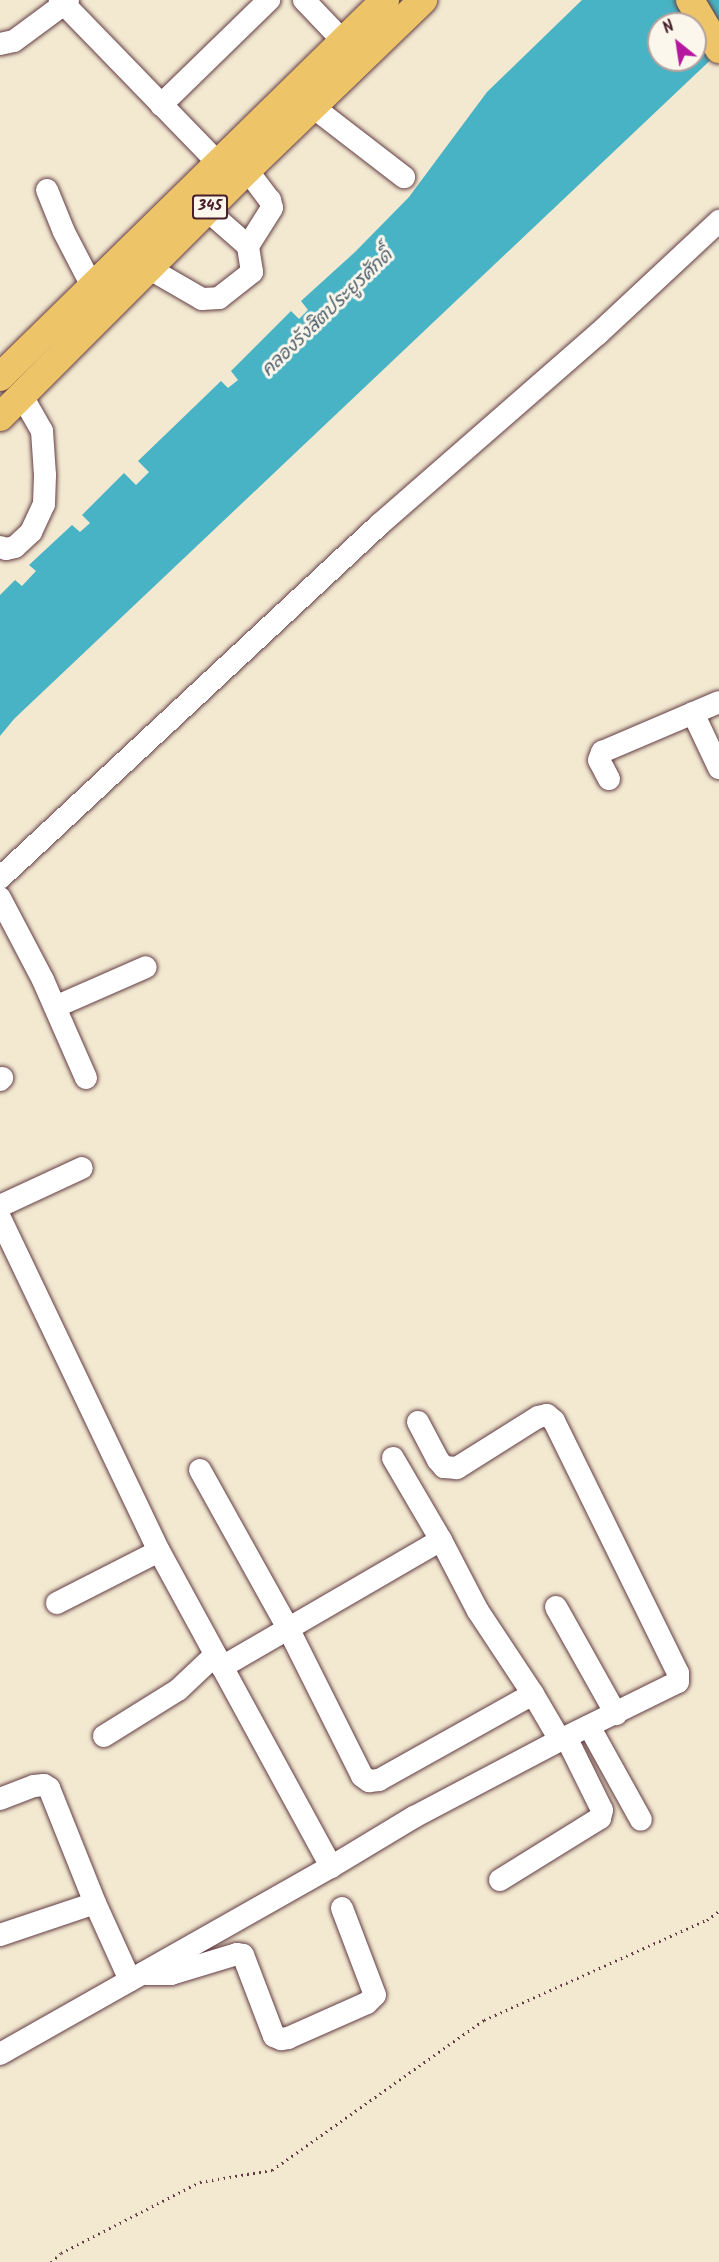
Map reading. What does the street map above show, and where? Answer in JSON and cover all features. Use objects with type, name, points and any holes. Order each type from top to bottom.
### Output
[{"type":"main road","name":"345","points":[[0,377],[385,0]]},
{"type":"main road","name":"345","points":[[0,417],[247,170],[423,0]]},
{"type":"main road","points":[[690,0],[719,49]]},
{"type":"main road","points":[[710,0],[719,15]]},
{"type":"street","points":[[162,105],[269,0]]},
{"type":"street","points":[[304,0],[343,41]]},
{"type":"street","points":[[0,44],[14,40],[64,1],[218,163]]},
{"type":"street","points":[[313,107],[404,177]]},
{"type":"street","points":[[247,170],[270,200],[272,208],[248,246]]},
{"type":"street","points":[[47,190],[64,232],[92,286]]},
{"type":"street","points":[[150,269],[202,299],[219,298],[252,272],[248,246],[207,210]]},
{"type":"street","points":[[0,878],[380,524],[598,334],[719,221]]},
{"type":"street","points":[[0,547],[6,549],[15,547],[31,532],[44,504],[42,431],[22,396]]},
{"type":"street","points":[[609,779],[599,760],[602,752],[719,702]]},
{"type":"street","points":[[693,713],[719,768]]},
{"type":"street","points":[[0,898],[55,1007],[86,1077]]},
{"type":"street","points":[[55,1007],[146,967]]},
{"type":"street","points":[[0,1206],[82,1168]]},
{"type":"street","points":[[0,1218],[159,1551],[331,1867]]},
{"type":"street","points":[[0,2054],[331,1867],[414,1817],[563,1738],[675,1686],[679,1678],[554,1421],[547,1416],[538,1417],[457,1468],[444,1467],[438,1460],[418,1422]]},
{"type":"street","points":[[393,1458],[441,1540],[478,1611],[563,1738],[602,1810],[600,1818],[500,1880]]},
{"type":"street","points":[[200,1470],[288,1628],[362,1776],[369,1781],[379,1780],[533,1694]]},
{"type":"street","points":[[104,1736],[178,1690],[219,1661],[288,1628],[441,1540]]},
{"type":"street","points":[[57,1603],[159,1551]]},
{"type":"street","points":[[556,1607],[616,1713]]},
{"type":"street","points":[[589,1726],[641,1820]]},
{"type":"street","points":[[0,1798],[34,1786],[45,1785],[49,1788],[95,1903],[136,1977]]},
{"type":"street","points":[[0,1935],[95,1903]]},
{"type":"street","points":[[136,1977],[161,1976],[237,1954],[243,1955],[274,2036],[281,2039],[288,2038],[367,2003],[375,1995],[342,1908]]},
{"type":"path","points":[[51,2262],[61,2253],[200,2182],[272,2170],[484,2020],[707,1920],[719,1911]]},
{"type":"water","name":"คลองรังสิตประยูรศักดิ์","points":[[582,0],[719,0],[719,52],[707,63],[707,12],[647,12],[647,72],[698,72],[14,719],[0,736],[0,595],[15,580],[22,586],[36,571],[29,565],[72,525],[80,532],[90,523],[82,515],[124,473],[136,485],[149,472],[138,461],[221,381],[228,388],[238,380],[231,371],[291,311],[299,319],[308,310],[301,301],[355,252],[409,197],[487,92]]}]
